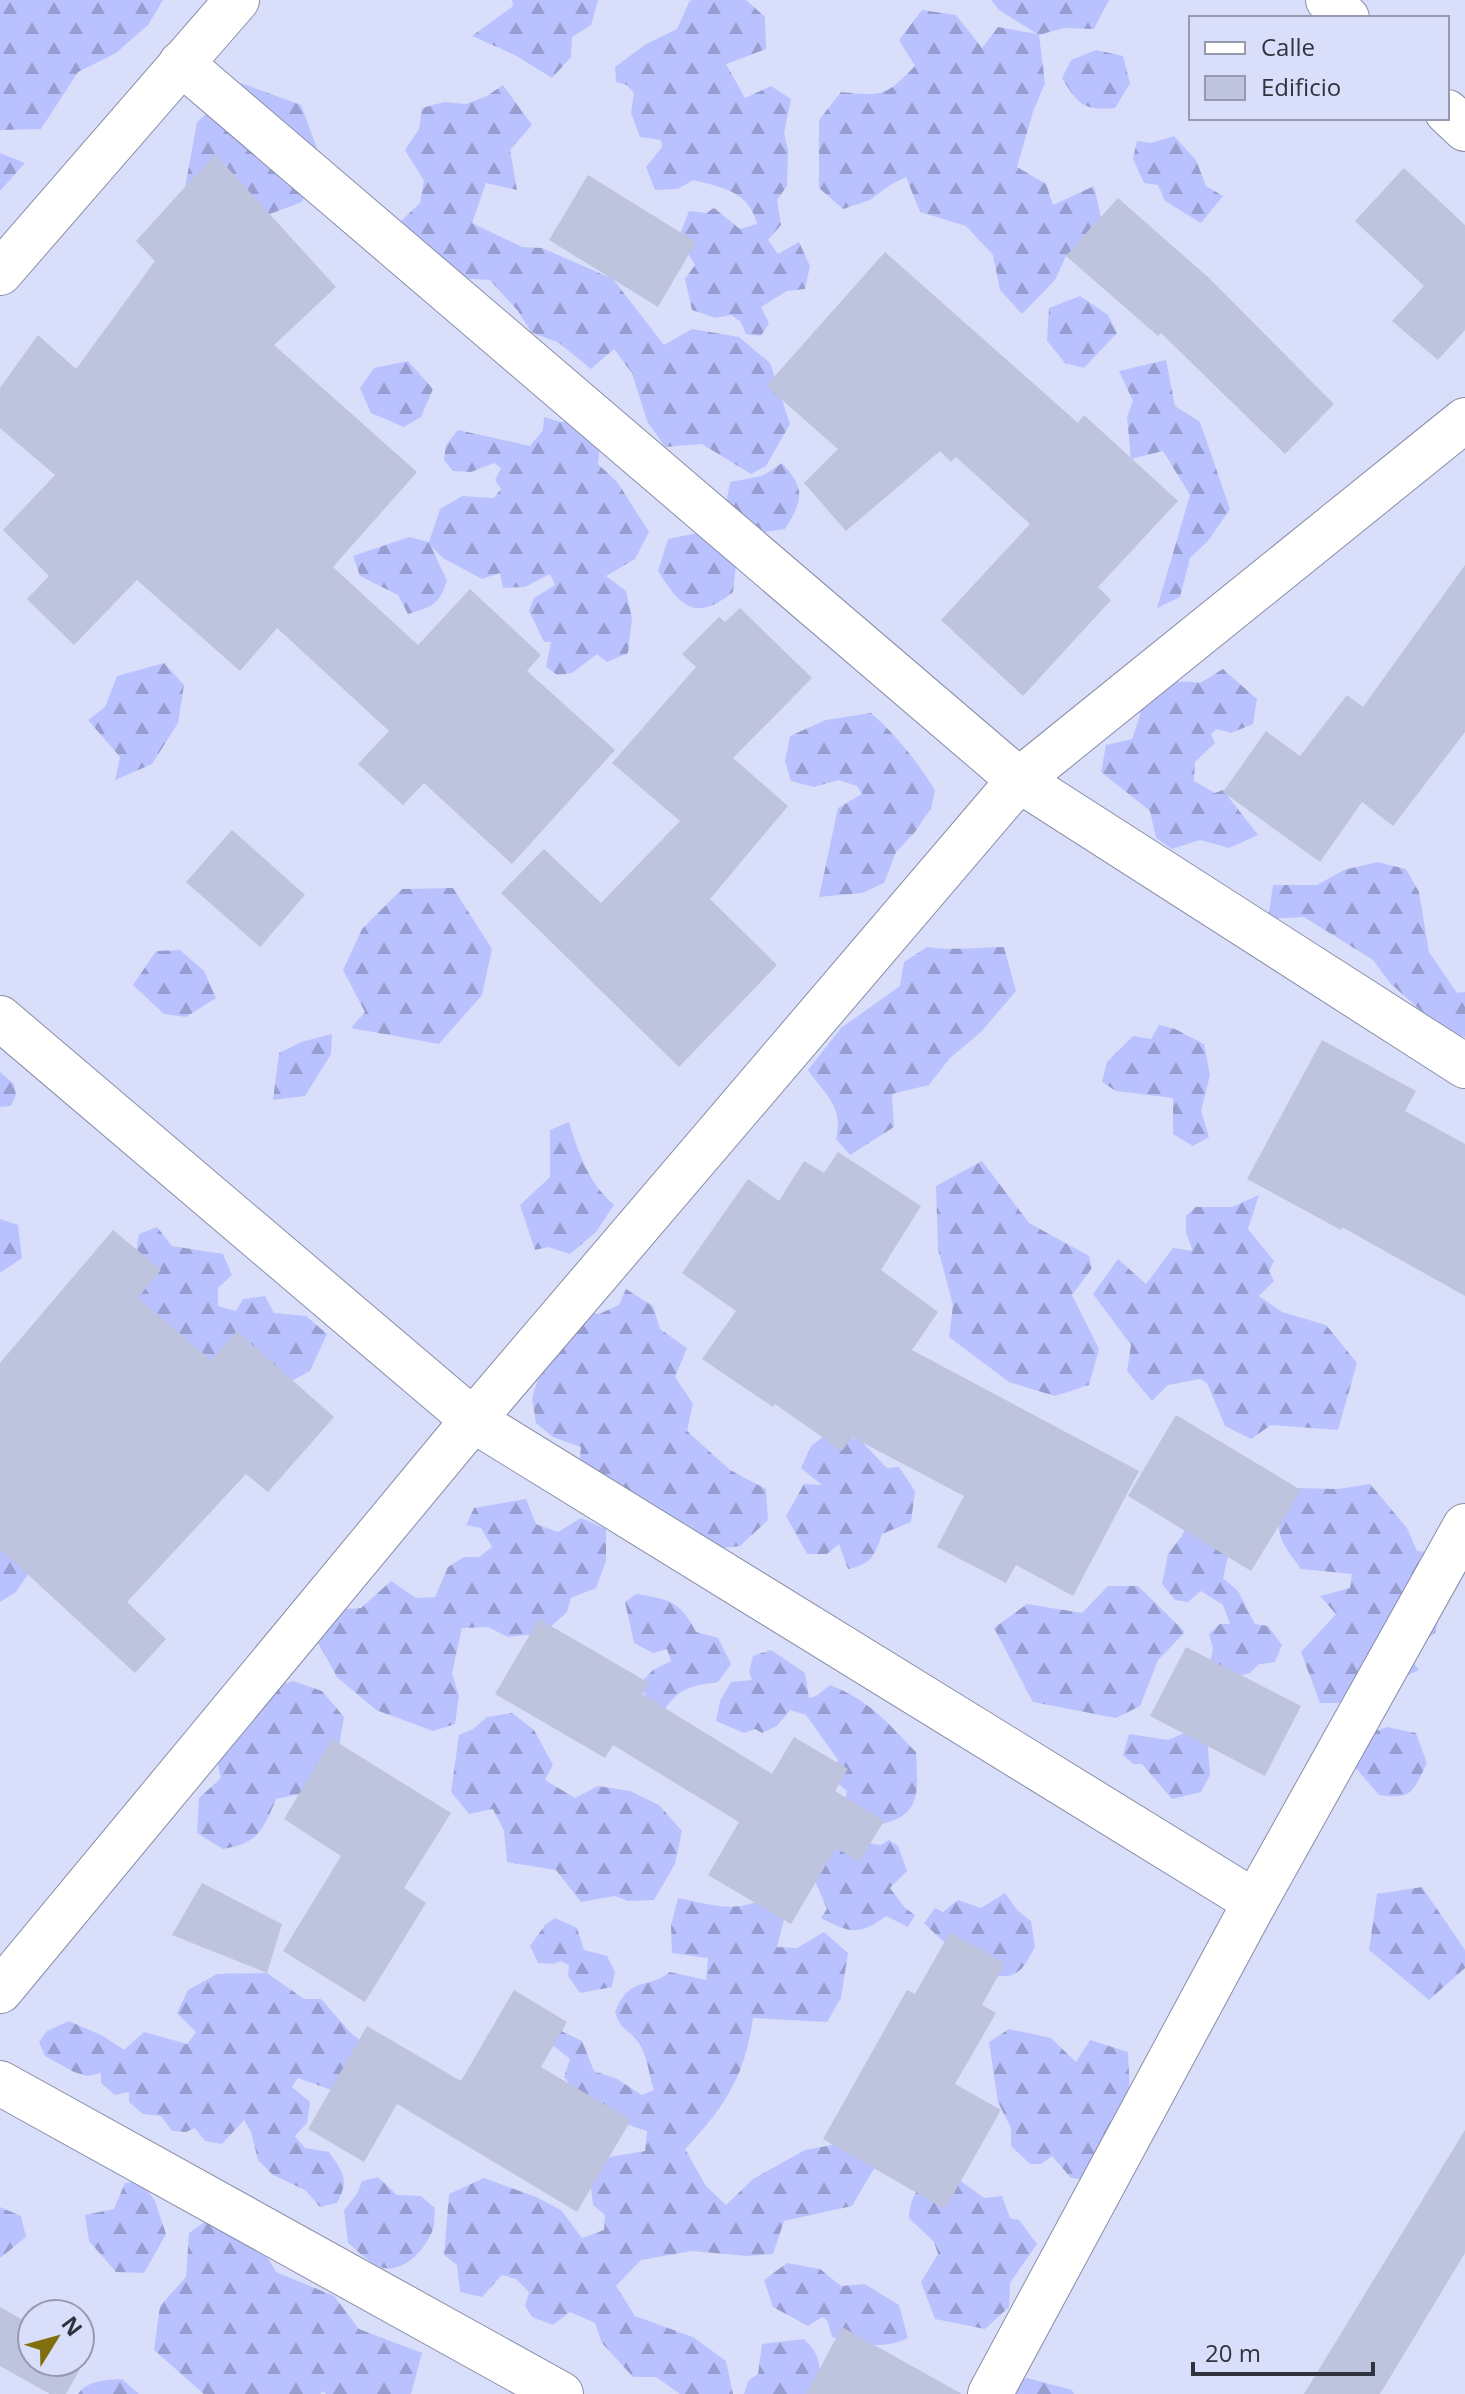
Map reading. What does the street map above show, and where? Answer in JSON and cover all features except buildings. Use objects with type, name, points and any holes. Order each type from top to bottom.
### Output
[{"type":"street","points":[[0,273],[237,0]]},
{"type":"street","points":[[1328,0],[1345,16]]},
{"type":"street","points":[[181,63],[1019,780],[1465,1066]]},
{"type":"street","points":[[1449,114],[1465,129]]},
{"type":"street","points":[[0,1991],[473,1420],[1019,780],[1465,420]]},
{"type":"street","points":[[0,1018],[473,1420],[1255,1902]]},
{"type":"street","points":[[990,2394],[1255,1902],[1465,1526]]},
{"type":"street","points":[[0,2083],[561,2394]]},
{"type":"green space","points":[[0,0],[163,0],[148,25],[116,53],[78,72],[41,129],[0,130]]},
{"type":"green space","points":[[512,0],[598,0],[591,25],[572,37],[571,57],[552,78],[515,55],[472,36],[513,6]]},
{"type":"green space","points":[[692,0],[746,0],[765,17],[766,49],[726,64],[745,98],[771,86],[791,99],[784,133],[788,150],[787,186],[777,200],[781,225],[768,240],[778,254],[799,242],[810,266],[805,289],[787,291],[761,307],[769,323],[761,336],[746,334],[740,321],[731,315],[716,318],[692,310],[685,279],[695,265],[685,248],[677,242],[689,211],[706,213],[714,208],[740,229],[757,224],[748,204],[732,192],[693,180],[678,189],[655,190],[646,167],[662,147],[661,140],[640,137],[631,113],[634,93],[627,85],[616,82],[615,67],[646,44],[677,29]]},
{"type":"green space","points":[[991,0],[1109,0],[1094,29],[1064,28],[1039,35],[1045,83],[1017,167],[1046,184],[1053,205],[1094,186],[1101,217],[1066,256],[1055,280],[1022,314],[1000,290],[993,255],[966,226],[920,212],[906,177],[870,200],[843,209],[819,188],[819,120],[841,92],[882,92],[897,84],[915,66],[899,40],[922,10],[956,15],[982,48],[998,27],[1037,34],[999,10]]},
{"type":"green space","points":[[1096,50],[1123,56],[1130,83],[1115,108],[1095,108],[1082,104],[1062,78],[1071,60]]},
{"type":"green space","points":[[241,83],[301,105],[320,157],[302,202],[259,218],[184,193],[197,122]]},
{"type":"green space","points":[[503,85],[532,125],[510,150],[517,190],[486,183],[472,223],[522,247],[542,248],[613,279],[664,345],[692,329],[739,337],[770,363],[790,424],[766,466],[751,474],[702,444],[665,447],[647,421],[632,373],[614,349],[591,369],[559,343],[531,332],[518,311],[490,280],[455,278],[427,270],[401,221],[420,203],[424,181],[405,150],[419,129],[422,108],[444,102],[466,104],[487,96]]},
{"type":"green space","points":[[1174,136],[1196,160],[1206,186],[1223,196],[1201,223],[1165,201],[1158,185],[1144,183],[1133,159],[1137,141],[1151,143]]},
{"type":"green space","points":[[0,153],[25,163],[0,191]]},
{"type":"green space","points":[[1080,296],[1108,315],[1117,333],[1084,368],[1065,363],[1047,341],[1049,308]]},
{"type":"green space","points":[[1166,360],[1175,406],[1200,422],[1230,509],[1208,541],[1190,558],[1180,597],[1157,608],[1190,495],[1163,451],[1131,459],[1127,417],[1133,401],[1119,371]]},
{"type":"green space","points":[[408,361],[433,389],[421,417],[404,427],[371,413],[360,388],[374,368]]},
{"type":"green space","points":[[544,417],[560,422],[579,422],[600,445],[598,464],[618,483],[649,532],[635,559],[606,576],[626,591],[632,619],[628,653],[607,662],[597,654],[572,673],[557,675],[546,667],[551,642],[544,642],[529,611],[534,598],[555,585],[550,574],[525,587],[503,588],[500,573],[482,579],[443,558],[431,546],[447,581],[434,604],[408,614],[398,595],[360,576],[353,556],[409,537],[429,542],[440,509],[462,496],[494,498],[501,489],[495,480],[501,468],[494,463],[471,472],[453,471],[444,460],[446,445],[458,430],[530,446],[543,430]]},
{"type":"green space","points":[[782,463],[795,480],[798,502],[785,529],[765,532],[726,504],[730,482],[762,476]]},
{"type":"green space","points":[[702,532],[736,565],[733,592],[709,607],[699,608],[682,602],[658,571],[668,539]]},
{"type":"green space","points":[[164,663],[184,685],[178,723],[152,764],[115,780],[120,757],[88,720],[105,707],[117,676]]},
{"type":"green space","points":[[1223,669],[1257,699],[1253,724],[1231,733],[1217,729],[1211,734],[1215,743],[1195,762],[1194,781],[1215,793],[1223,790],[1258,835],[1229,848],[1200,840],[1172,849],[1156,838],[1150,811],[1101,772],[1106,745],[1132,739],[1140,715],[1138,703],[1162,679],[1200,683]]},
{"type":"green space","points":[[871,713],[906,749],[935,790],[931,808],[915,832],[896,852],[884,883],[862,893],[819,897],[838,808],[862,794],[857,786],[839,780],[814,787],[791,781],[785,761],[790,736],[826,720]]},
{"type":"green space","points":[[1377,862],[1406,869],[1419,892],[1429,952],[1457,993],[1465,992],[1465,1037],[1457,1036],[1419,1009],[1390,983],[1373,960],[1304,917],[1268,919],[1273,885],[1317,885],[1344,870]]},
{"type":"green space","points":[[453,888],[492,949],[482,995],[439,1044],[351,1028],[365,1012],[343,970],[362,929],[402,889]]},
{"type":"green space","points":[[927,947],[1004,947],[1016,991],[981,1032],[950,1058],[929,1085],[892,1094],[894,1127],[850,1155],[836,1139],[835,1109],[808,1070],[841,1028],[900,986],[904,962]]},
{"type":"green space","points":[[180,950],[204,971],[216,998],[186,1017],[164,1014],[133,985],[156,951]]},
{"type":"green space","points":[[1159,1025],[1175,1029],[1204,1044],[1210,1075],[1201,1111],[1209,1137],[1193,1146],[1173,1134],[1173,1098],[1116,1091],[1102,1082],[1107,1062],[1133,1036],[1151,1039]]},
{"type":"green space","points":[[332,1034],[331,1054],[305,1096],[273,1100],[279,1053],[301,1042]]},
{"type":"green space","points":[[0,1072],[14,1084],[16,1095],[11,1106],[0,1107]]},
{"type":"green space","points":[[569,1122],[586,1168],[614,1205],[596,1232],[570,1254],[548,1247],[535,1250],[520,1205],[550,1177],[550,1130]]},
{"type":"green space","points":[[982,1161],[1029,1223],[1089,1256],[1092,1268],[1072,1295],[1099,1349],[1089,1385],[1055,1396],[1009,1382],[949,1337],[953,1305],[938,1249],[936,1186]]},
{"type":"green space","points":[[1259,1195],[1248,1229],[1274,1261],[1269,1271],[1274,1281],[1259,1296],[1282,1312],[1326,1325],[1357,1363],[1338,1430],[1271,1425],[1251,1439],[1225,1426],[1207,1383],[1200,1379],[1168,1385],[1152,1401],[1127,1371],[1131,1345],[1093,1294],[1118,1259],[1146,1284],[1173,1248],[1193,1251],[1186,1233],[1186,1216],[1196,1207],[1232,1207]]},
{"type":"green space","points":[[0,1219],[18,1225],[22,1258],[0,1273]]},
{"type":"green space","points":[[157,1227],[172,1246],[223,1254],[232,1275],[218,1288],[218,1306],[236,1311],[243,1299],[265,1296],[274,1313],[306,1316],[327,1334],[310,1371],[278,1388],[194,1367],[135,1309],[139,1234]]},
{"type":"green space","points":[[626,1289],[653,1306],[660,1329],[687,1348],[675,1377],[693,1404],[687,1431],[730,1470],[766,1489],[768,1520],[740,1546],[718,1549],[691,1527],[579,1465],[581,1447],[553,1437],[536,1423],[532,1398],[560,1309],[599,1314],[619,1305]]},
{"type":"green space","points":[[831,1431],[861,1441],[887,1468],[899,1467],[915,1491],[911,1522],[882,1534],[871,1558],[862,1565],[848,1569],[839,1544],[827,1554],[807,1554],[786,1516],[804,1484],[822,1485],[801,1468],[811,1446]]},
{"type":"green space","points":[[1370,1484],[1407,1528],[1417,1551],[1454,1555],[1435,1633],[1407,1654],[1419,1670],[1347,1703],[1320,1703],[1301,1652],[1336,1614],[1320,1596],[1350,1588],[1352,1574],[1301,1569],[1281,1538],[1279,1522],[1296,1488],[1338,1489]]},
{"type":"green space","points":[[526,1499],[536,1524],[558,1532],[581,1518],[606,1529],[606,1561],[596,1588],[571,1598],[567,1612],[544,1633],[508,1637],[488,1627],[462,1628],[452,1673],[459,1696],[455,1724],[433,1731],[376,1710],[337,1677],[314,1635],[330,1610],[361,1608],[391,1581],[416,1598],[435,1597],[448,1567],[464,1557],[479,1557],[492,1547],[481,1528],[466,1525],[474,1508]]},
{"type":"green space","points":[[1190,1519],[1228,1557],[1223,1578],[1238,1591],[1255,1624],[1268,1626],[1282,1645],[1275,1662],[1259,1664],[1250,1673],[1228,1679],[1209,1668],[1213,1649],[1209,1634],[1220,1624],[1230,1624],[1223,1605],[1201,1591],[1188,1602],[1175,1600],[1162,1584],[1168,1554]]},
{"type":"green space","points":[[0,1526],[36,1562],[16,1592],[0,1602]]},
{"type":"green space","points":[[1108,1586],[1138,1586],[1185,1632],[1158,1660],[1140,1706],[1116,1718],[1033,1702],[994,1628],[1027,1604],[1082,1613]]},
{"type":"green space","points":[[636,1594],[672,1603],[685,1614],[696,1632],[718,1638],[731,1664],[718,1682],[687,1689],[665,1709],[650,1702],[638,1685],[653,1670],[671,1661],[667,1649],[653,1653],[634,1643],[625,1602]]},
{"type":"green space","points":[[771,1650],[805,1673],[809,1698],[830,1685],[844,1691],[877,1713],[916,1752],[916,1793],[908,1811],[899,1818],[870,1827],[844,1805],[847,1791],[829,1776],[838,1760],[806,1715],[790,1710],[777,1726],[762,1733],[755,1729],[744,1733],[716,1721],[720,1701],[731,1682],[752,1680],[749,1672],[753,1656]]},
{"type":"green space","points":[[293,1681],[322,1691],[344,1717],[336,1764],[310,1792],[276,1799],[263,1827],[252,1839],[223,1849],[197,1833],[199,1798],[221,1778],[215,1751],[270,1688]]},
{"type":"green space","points":[[512,1713],[534,1730],[553,1765],[545,1780],[575,1798],[598,1786],[630,1791],[659,1805],[682,1831],[675,1864],[654,1900],[628,1901],[615,1896],[581,1902],[556,1870],[507,1862],[504,1831],[493,1809],[469,1814],[451,1792],[459,1735],[473,1729],[487,1717]]},
{"type":"green space","points":[[1387,1727],[1416,1733],[1427,1763],[1415,1787],[1399,1796],[1379,1795],[1355,1767],[1363,1736]]},
{"type":"green space","points":[[1191,1730],[1207,1738],[1210,1775],[1201,1792],[1172,1799],[1142,1764],[1133,1764],[1123,1755],[1129,1734],[1168,1740]]},
{"type":"green space","points":[[841,1839],[881,1845],[889,1840],[898,1846],[907,1871],[890,1888],[905,1908],[915,1915],[908,1927],[886,1916],[869,1927],[854,1930],[821,1918],[827,1909],[812,1874]]},
{"type":"green space","points":[[1422,1887],[1465,1950],[1465,1968],[1429,2000],[1369,1950],[1377,1894]]},
{"type":"green space","points":[[1005,1893],[1018,1911],[1031,1921],[1035,1947],[1016,1973],[1005,1976],[980,1969],[954,1951],[924,1923],[935,1908],[943,1912],[958,1900],[981,1908]]},
{"type":"green space","points":[[678,1898],[732,1907],[765,1898],[787,1908],[777,1947],[797,1948],[824,1932],[848,1953],[841,1998],[827,2022],[753,2018],[745,2057],[731,2090],[685,2149],[706,2186],[726,2205],[753,2179],[805,2150],[859,2140],[882,2155],[852,2206],[784,2221],[773,2254],[747,2256],[692,2251],[641,2260],[616,2286],[635,2316],[693,2337],[726,2361],[733,2394],[680,2394],[656,2377],[633,2377],[602,2343],[595,2323],[570,2312],[553,2325],[532,2317],[525,2306],[529,2292],[516,2279],[502,2275],[482,2297],[460,2292],[457,2265],[444,2255],[449,2194],[484,2178],[536,2197],[561,2210],[582,2238],[604,2230],[605,2215],[593,2205],[590,2181],[610,2157],[645,2151],[647,2131],[611,2118],[582,2097],[564,2077],[570,2059],[545,2039],[555,2028],[582,2041],[594,2071],[617,2079],[642,2095],[654,2090],[641,2047],[623,2027],[615,2012],[632,1988],[670,1972],[706,1980],[708,1958],[672,1953],[671,1926]]},
{"type":"green space","points":[[555,1918],[577,1928],[584,1950],[607,1956],[615,1972],[612,1987],[580,1993],[568,1976],[569,1965],[560,1961],[554,1964],[538,1963],[530,1946],[545,1925]]},
{"type":"green space","points":[[267,1973],[304,1999],[321,1999],[368,2047],[337,2092],[298,2078],[292,2087],[310,2102],[307,2123],[295,2136],[305,2148],[329,2152],[343,2176],[343,2188],[337,2203],[320,2207],[305,2190],[273,2175],[258,2160],[251,2132],[244,2120],[222,2144],[205,2141],[195,2128],[186,2132],[172,2131],[161,2116],[143,2114],[129,2102],[129,2092],[115,2095],[101,2083],[101,2073],[87,2076],[74,2072],[45,2056],[39,2042],[47,2031],[69,2021],[103,2036],[124,2050],[144,2032],[187,2044],[196,2032],[177,2013],[188,1990],[217,1974]]},
{"type":"green space","points":[[1009,2029],[1051,2038],[1076,2062],[1090,2040],[1128,2052],[1130,2096],[1105,2183],[1071,2178],[1052,2156],[1041,2164],[1030,2164],[1011,2146],[1011,2128],[998,2102],[989,2042]]},
{"type":"green space","points":[[951,2174],[984,2198],[1002,2196],[1010,2218],[1019,2220],[1037,2244],[1010,2283],[1009,2307],[985,2329],[935,2319],[921,2282],[938,2254],[934,2242],[909,2218],[910,2208],[921,2187]]},
{"type":"green space","points":[[378,2177],[397,2195],[421,2196],[435,2208],[434,2226],[427,2242],[408,2262],[393,2268],[375,2264],[348,2243],[344,2210],[357,2194],[362,2181]]},
{"type":"green space","points":[[141,2181],[155,2201],[166,2234],[144,2273],[116,2272],[89,2241],[85,2215],[114,2209],[125,2183]]},
{"type":"green space","points":[[0,2207],[21,2216],[26,2237],[0,2258]]},
{"type":"green space","points":[[206,2221],[261,2246],[276,2272],[334,2296],[359,2329],[422,2353],[411,2394],[326,2394],[324,2391],[320,2394],[204,2394],[154,2350],[160,2306],[186,2277],[189,2233]]},
{"type":"green space","points":[[787,2263],[820,2269],[841,2286],[865,2284],[899,2305],[908,2338],[880,2345],[851,2342],[832,2337],[827,2320],[822,2317],[808,2326],[773,2307],[764,2280]]},
{"type":"green space","points":[[804,2339],[818,2358],[814,2394],[744,2394],[748,2381],[758,2374],[762,2344]]},
{"type":"green space","points":[[1027,2378],[1072,2390],[1074,2394],[997,2394]]},
{"type":"green space","points":[[122,2379],[139,2394],[78,2394],[92,2383]]}]
